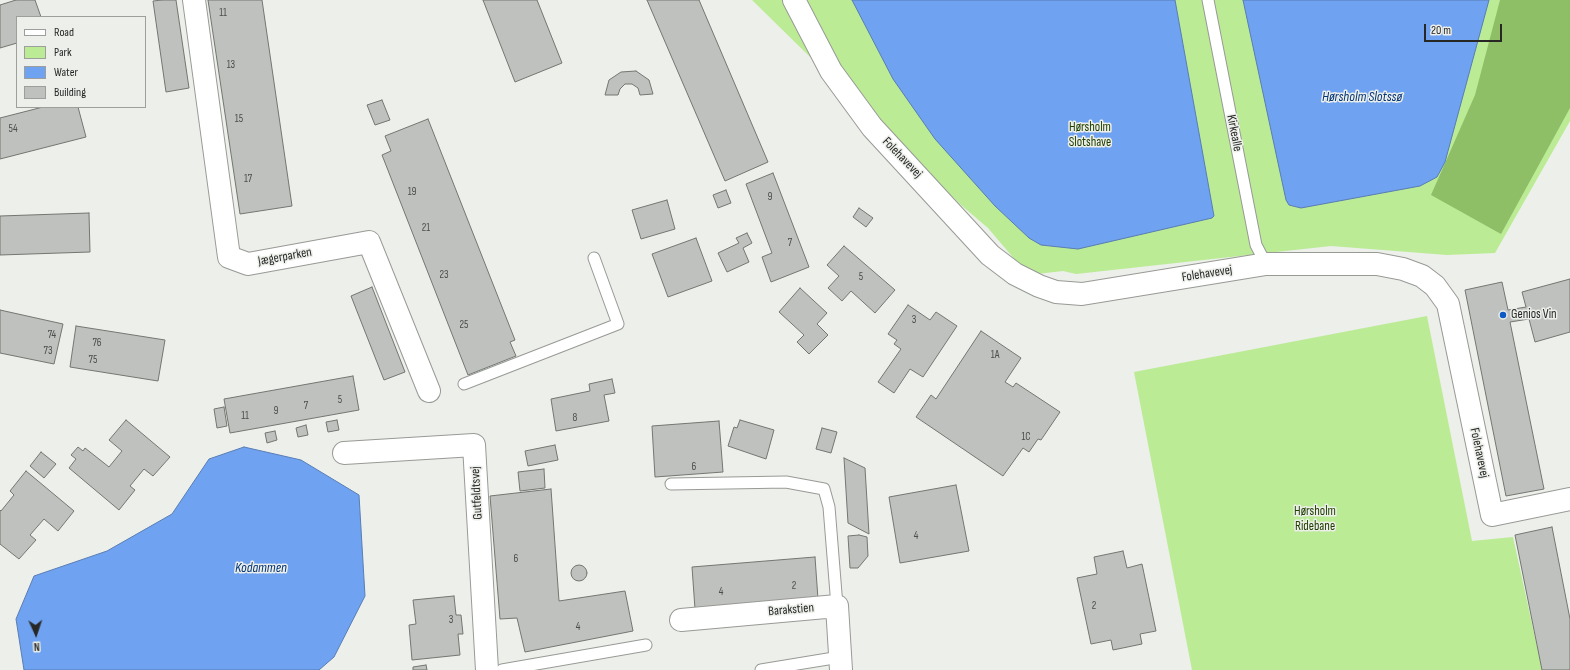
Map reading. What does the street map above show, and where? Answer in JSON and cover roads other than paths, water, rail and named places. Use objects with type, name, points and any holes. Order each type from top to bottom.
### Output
[{"type":"street","name":"Jægerparken","points":[[194,0],[230,257],[248,264],[369,242],[429,391]]},
{"type":"street","name":"Folehavevej","points":[[794,0],[831,71],[872,127],[990,255],[1015,274],[1039,286],[1056,292],[1082,294],[1266,264],[1377,264],[1403,269],[1422,276],[1435,286],[1448,304],[1492,515],[1570,499]]},
{"type":"street","name":"Gutfeldtsvej","points":[[344,453],[474,445],[487,670]]},
{"type":"street","name":"Barakstien","points":[[681,620],[837,606]]},
{"type":"street","points":[[837,606],[841,663]]},
{"type":"lane","name":"Kirkealle","points":[[1208,0],[1256,245],[1266,264]]},
{"type":"lane","points":[[464,384],[618,324],[594,258]]},
{"type":"lane","points":[[671,484],[786,482],[824,489],[829,507],[837,606]]},
{"type":"lane","points":[[502,670],[646,645]]},
{"type":"lane","points":[[761,670],[841,663]]},
{"type":"water","points":[[852,0],[1175,0],[1214,216],[1212,218],[1078,249],[1041,245],[1029,238],[995,206],[935,139],[893,79]]},
{"type":"water","name":"Hørsholm Slotssø","points":[[1243,0],[1489,0],[1445,162],[1437,177],[1420,186],[1301,208],[1289,205],[1286,200]]},
{"type":"water","name":"Kodammen","points":[[244,447],[301,460],[359,495],[365,596],[334,657],[319,670],[24,670],[16,619],[34,576],[107,551],[172,514],[209,459]]},
{"type":"place","name":"Genios Vin","points":[[1503,315]]},
{"type":"park label","name":"Hørsholm Slotshave","points":[[1090,136]]},
{"type":"park label","name":"Hørsholm Ridebane","points":[[1315,520]]}]
